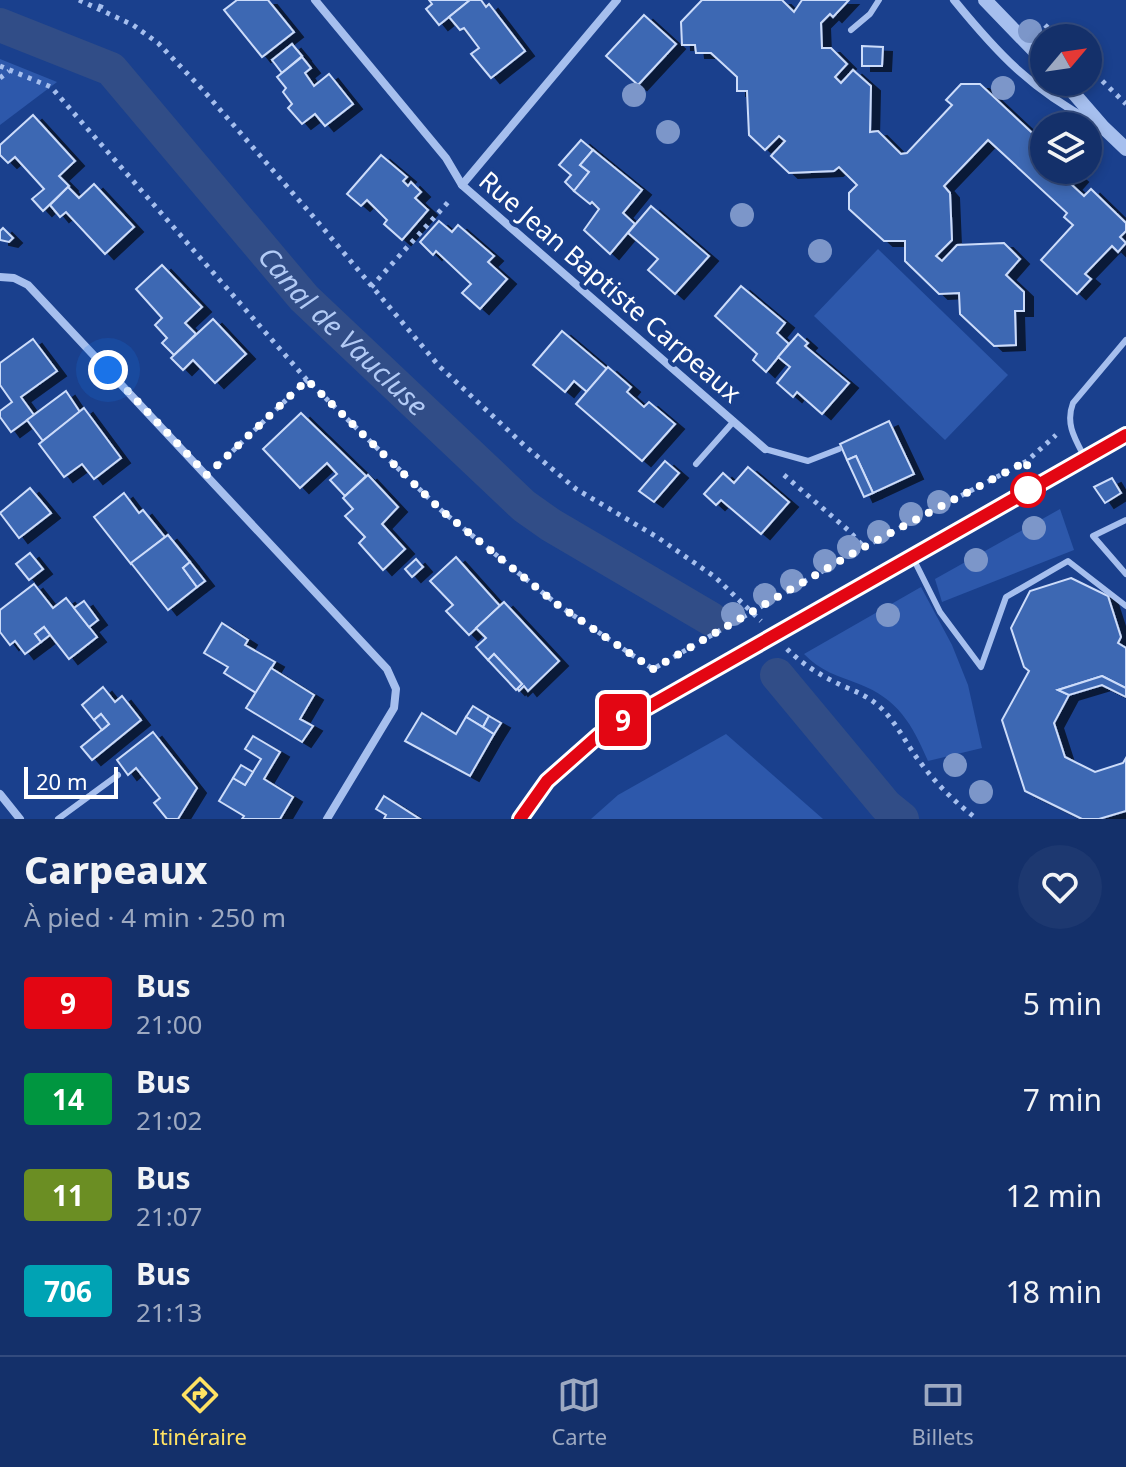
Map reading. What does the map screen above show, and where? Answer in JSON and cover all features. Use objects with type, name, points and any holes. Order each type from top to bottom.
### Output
[{"type":"street","name":"Rue Jean Baptiste Carpeaux","points":[[315,0],[446,158],[462,185],[765,449]]},
{"type":"street","points":[[462,185],[617,0]]},
{"type":"street","points":[[954,0],[988,41],[1029,82],[1057,103],[1103,127]]},
{"type":"street","points":[[985,0],[1030,47]]},
{"type":"street","points":[[1076,96],[1126,149]]},
{"type":"street","points":[[0,277],[14,278],[28,285],[387,669],[396,689],[394,708],[327,819]]},
{"type":"street","points":[[520,819],[547,781],[599,735],[1125,436]]},
{"type":"street","points":[[0,794],[20,819]]},
{"type":"lane","points":[[851,30],[870,14],[879,0]]},
{"type":"lane","points":[[1085,458],[1069,424],[1073,403],[1126,340]]},
{"type":"lane","points":[[696,464],[734,421]]},
{"type":"lane","points":[[765,449],[808,461],[839,449]]},
{"type":"lane","points":[[1126,520],[1093,536],[1126,574]]},
{"type":"lane","points":[[912,556],[940,612],[981,667],[1006,597],[1068,561],[1126,606]]},
{"type":"lane","points":[[58,819],[118,775]]},
{"type":"path","points":[[79,0],[133,25],[158,43],[203,90],[439,366],[525,446],[576,489],[657,537],[715,577],[752,612]]},
{"type":"path","points":[[100,8],[103,0]]},
{"type":"path","points":[[0,66],[51,87],[307,380],[442,511],[558,605],[653,669],[864,547],[1027,461],[1069,424]]},
{"type":"path","points":[[0,78],[10,70]]},
{"type":"path","points":[[1102,81],[1126,104]]},
{"type":"path","points":[[371,287],[462,185]]},
{"type":"path","points":[[207,475],[307,380]]},
{"type":"path","points":[[765,449],[779,471],[864,547]]},
{"type":"path","points":[[798,660],[863,694],[879,706],[895,722],[919,761],[941,787],[977,819]]},
{"type":"shaded area","points":[[0,59],[57,82],[0,125]]},
{"type":"shaded area","points":[[878,249],[1008,375],[945,440],[814,316]]},
{"type":"shaded area","points":[[1060,509],[1074,550],[942,602],[935,579]]},
{"type":"shaded area","points":[[921,587],[952,645],[968,685],[982,748],[928,761],[916,735],[894,705],[873,690],[823,669],[804,654]]},
{"type":"shaded area","points":[[726,734],[823,819],[591,819],[618,795]]},
{"type":"building","points":[[237,0],[268,0],[294,32],[262,57],[224,10]]},
{"type":"building","points":[[429,0],[470,0],[439,25],[426,9],[432,4]]},
{"type":"building","points":[[470,0],[481,0],[486,7],[489,4],[525,51],[491,78],[471,54],[479,48],[464,28],[460,30],[449,17]]},
{"type":"building","points":[[702,0],[782,0],[794,12],[802,0],[849,0],[833,17],[830,14],[821,23],[822,48],[831,48],[847,64],[835,77],[841,83],[853,70],[871,86],[870,132],[878,131],[901,154],[907,153],[952,105],[946,100],[961,84],[980,84],[1030,131],[1030,179],[988,140],[944,186],[950,193],[952,240],[936,256],[942,261],[957,245],[1004,243],[1020,259],[1006,275],[1024,292],[1024,311],[1015,311],[1016,345],[994,346],[960,314],[959,293],[939,294],[905,261],[905,241],[884,241],[849,209],[849,193],[857,185],[839,167],[834,171],[789,173],[771,156],[785,141],[779,136],[765,150],[749,135],[747,91],[737,91],[737,77],[711,53],[696,53],[695,45],[682,45],[681,22]]},
{"type":"building","points":[[644,15],[676,44],[638,85],[606,56]]},
{"type":"building","points":[[292,44],[302,56],[282,73],[272,60]]},
{"type":"building","points":[[862,46],[883,47],[882,66],[862,66]]},
{"type":"building","points":[[302,57],[311,68],[305,73],[314,86],[329,74],[353,104],[325,126],[315,114],[302,124],[288,108],[292,104],[283,92],[286,88],[277,77]]},
{"type":"building","points":[[33,115],[75,161],[59,176],[69,186],[43,211],[32,199],[44,189],[15,157],[8,163],[0,155],[0,145]]},
{"type":"building","points":[[581,140],[593,150],[580,165],[589,172],[574,191],[565,182],[571,175],[559,165]]},
{"type":"building","points":[[593,150],[642,190],[623,213],[635,224],[610,254],[584,230],[599,209],[574,191],[589,172],[580,165]]},
{"type":"building","points":[[381,155],[407,177],[403,181],[408,186],[411,182],[421,192],[415,198],[428,210],[402,240],[384,224],[387,220],[367,200],[361,206],[347,194]]},
{"type":"building","points":[[94,184],[134,227],[105,254],[66,212],[60,217],[50,205],[68,187],[79,198]]},
{"type":"building","points":[[1036,184],[1073,184],[1084,196],[1091,189],[1126,223],[1126,231],[1120,237],[1126,243],[1118,252],[1112,246],[1085,274],[1091,279],[1077,294],[1041,260],[1073,225],[1064,217],[1067,213]]},
{"type":"building","points":[[651,206],[709,256],[675,294],[648,270],[658,259],[628,233]]},
{"type":"building","points":[[439,221],[452,232],[458,225],[494,256],[488,262],[507,279],[480,309],[462,293],[471,284],[436,251],[433,255],[420,242]]},
{"type":"building","points":[[3,228],[13,238],[9,242],[0,240]]},
{"type":"building","points":[[162,265],[202,307],[185,323],[196,334],[174,355],[162,343],[167,338],[155,325],[162,318],[136,289]]},
{"type":"building","points":[[741,286],[785,323],[777,333],[789,344],[766,372],[753,360],[757,354],[715,316]]},
{"type":"building","points":[[213,319],[246,354],[215,383],[193,360],[183,370],[171,358]]},
{"type":"building","points":[[562,331],[607,369],[587,392],[574,381],[565,392],[533,365]]},
{"type":"building","points":[[798,334],[808,343],[805,346],[849,383],[822,414],[797,392],[793,397],[777,383],[790,367],[778,357]]},
{"type":"building","points":[[33,339],[57,371],[21,397],[34,415],[11,432],[0,417],[0,411],[12,402],[0,385],[0,363]]},
{"type":"building","points":[[608,367],[631,387],[627,392],[644,407],[649,402],[675,424],[642,461],[576,404]]},
{"type":"building","points":[[66,391],[80,412],[43,441],[27,420]]},
{"type":"building","points":[[84,408],[121,458],[94,479],[82,464],[64,477],[39,444]]},
{"type":"building","points":[[301,413],[366,476],[345,496],[330,480],[337,474],[327,463],[300,488],[263,449]]},
{"type":"building","points":[[889,421],[914,474],[873,493],[856,456],[847,460],[840,444]]},
{"type":"building","points":[[856,456],[873,493],[864,497],[847,460]]},
{"type":"building","points":[[665,461],[679,473],[654,502],[639,491]]},
{"type":"building","points":[[748,467],[789,502],[761,534],[721,500],[716,505],[704,494],[723,473],[734,483]]},
{"type":"building","points":[[368,475],[398,507],[382,524],[405,549],[383,570],[359,543],[365,537],[345,516],[353,509],[343,498]]},
{"type":"building","points":[[1112,478],[1121,493],[1105,503],[1094,487]]},
{"type":"building","points":[[30,488],[51,513],[19,538],[0,513]]},
{"type":"building","points":[[124,493],[139,513],[143,510],[165,537],[131,564],[94,517]]},
{"type":"building","points":[[168,535],[190,562],[183,568],[197,587],[168,610],[131,563]]},
{"type":"building","points":[[30,553],[43,569],[29,580],[16,564]]},
{"type":"building","points":[[456,557],[500,606],[469,635],[446,611],[453,605],[430,581]]},
{"type":"building","points":[[416,559],[423,567],[412,577],[405,569]]},
{"type":"building","points":[[190,562],[205,581],[197,587],[183,568]]},
{"type":"building","points":[[1071,578],[1108,596],[1121,637],[1118,643],[1126,648],[1126,688],[1102,676],[1058,690],[1069,695],[1054,723],[1065,757],[1095,772],[1123,763],[1126,758],[1126,811],[1099,819],[1082,819],[1025,791],[1002,720],[1029,671],[1024,667],[1011,628],[1030,591]]},
{"type":"building","points":[[34,584],[53,608],[66,598],[97,637],[69,659],[44,627],[35,634],[41,642],[25,654],[15,641],[10,645],[0,632],[0,610]]},
{"type":"building","points":[[84,601],[98,620],[89,627],[74,608]]},
{"type":"building","points":[[504,602],[559,661],[528,691],[524,686],[519,691],[517,688],[522,684],[494,654],[488,660],[476,647],[486,638],[476,628]]},
{"type":"building","points":[[222,623],[248,640],[245,645],[275,662],[256,693],[224,673],[228,667],[204,653]]},
{"type":"building","points":[[44,627],[50,635],[41,642],[35,634]]},
{"type":"building","points":[[494,654],[522,684],[516,690],[488,660]]},
{"type":"building","points":[[271,668],[314,695],[300,719],[313,726],[302,742],[246,708]]},
{"type":"building","points":[[1102,676],[1126,688],[1126,697],[1102,685],[1069,695],[1058,690]]},
{"type":"building","points":[[103,687],[115,702],[122,696],[141,720],[92,760],[81,747],[109,724],[101,714],[94,720],[82,705]]},
{"type":"building","points":[[473,706],[489,716],[483,727],[466,717]]},
{"type":"building","points":[[422,713],[456,734],[466,717],[494,734],[470,776],[405,741]]},
{"type":"building","points":[[101,714],[109,724],[102,730],[94,720]]},
{"type":"building","points":[[489,716],[501,723],[494,734],[483,727]]},
{"type":"building","points":[[153,732],[197,788],[178,819],[167,819],[154,803],[160,798],[136,768],[128,775],[117,760]]},
{"type":"building","points":[[253,736],[280,752],[264,779],[293,797],[280,819],[242,819],[244,816],[219,801],[233,778],[245,785],[261,759],[245,749]]},
{"type":"building","points":[[241,765],[253,772],[245,785],[233,778]]},
{"type":"building","points":[[384,796],[420,819],[384,819],[386,815],[376,809]]},
{"type":"waterway","name":"Canal de Vaucluse","points":[[0,25],[111,69],[304,298],[524,506],[711,619]]},
{"type":"waterway","name":"Canal de Vaucluse","points":[[777,675],[886,806],[902,819]]},
{"type":"bus line","name":"9","points":[[520,819],[547,781],[599,735],[1126,435]]},
{"type":"route","points":[[108,370],[207,475],[307,380],[442,511],[558,605],[641,658],[653,669],[864,547],[1027,461],[1028,490]]}]
